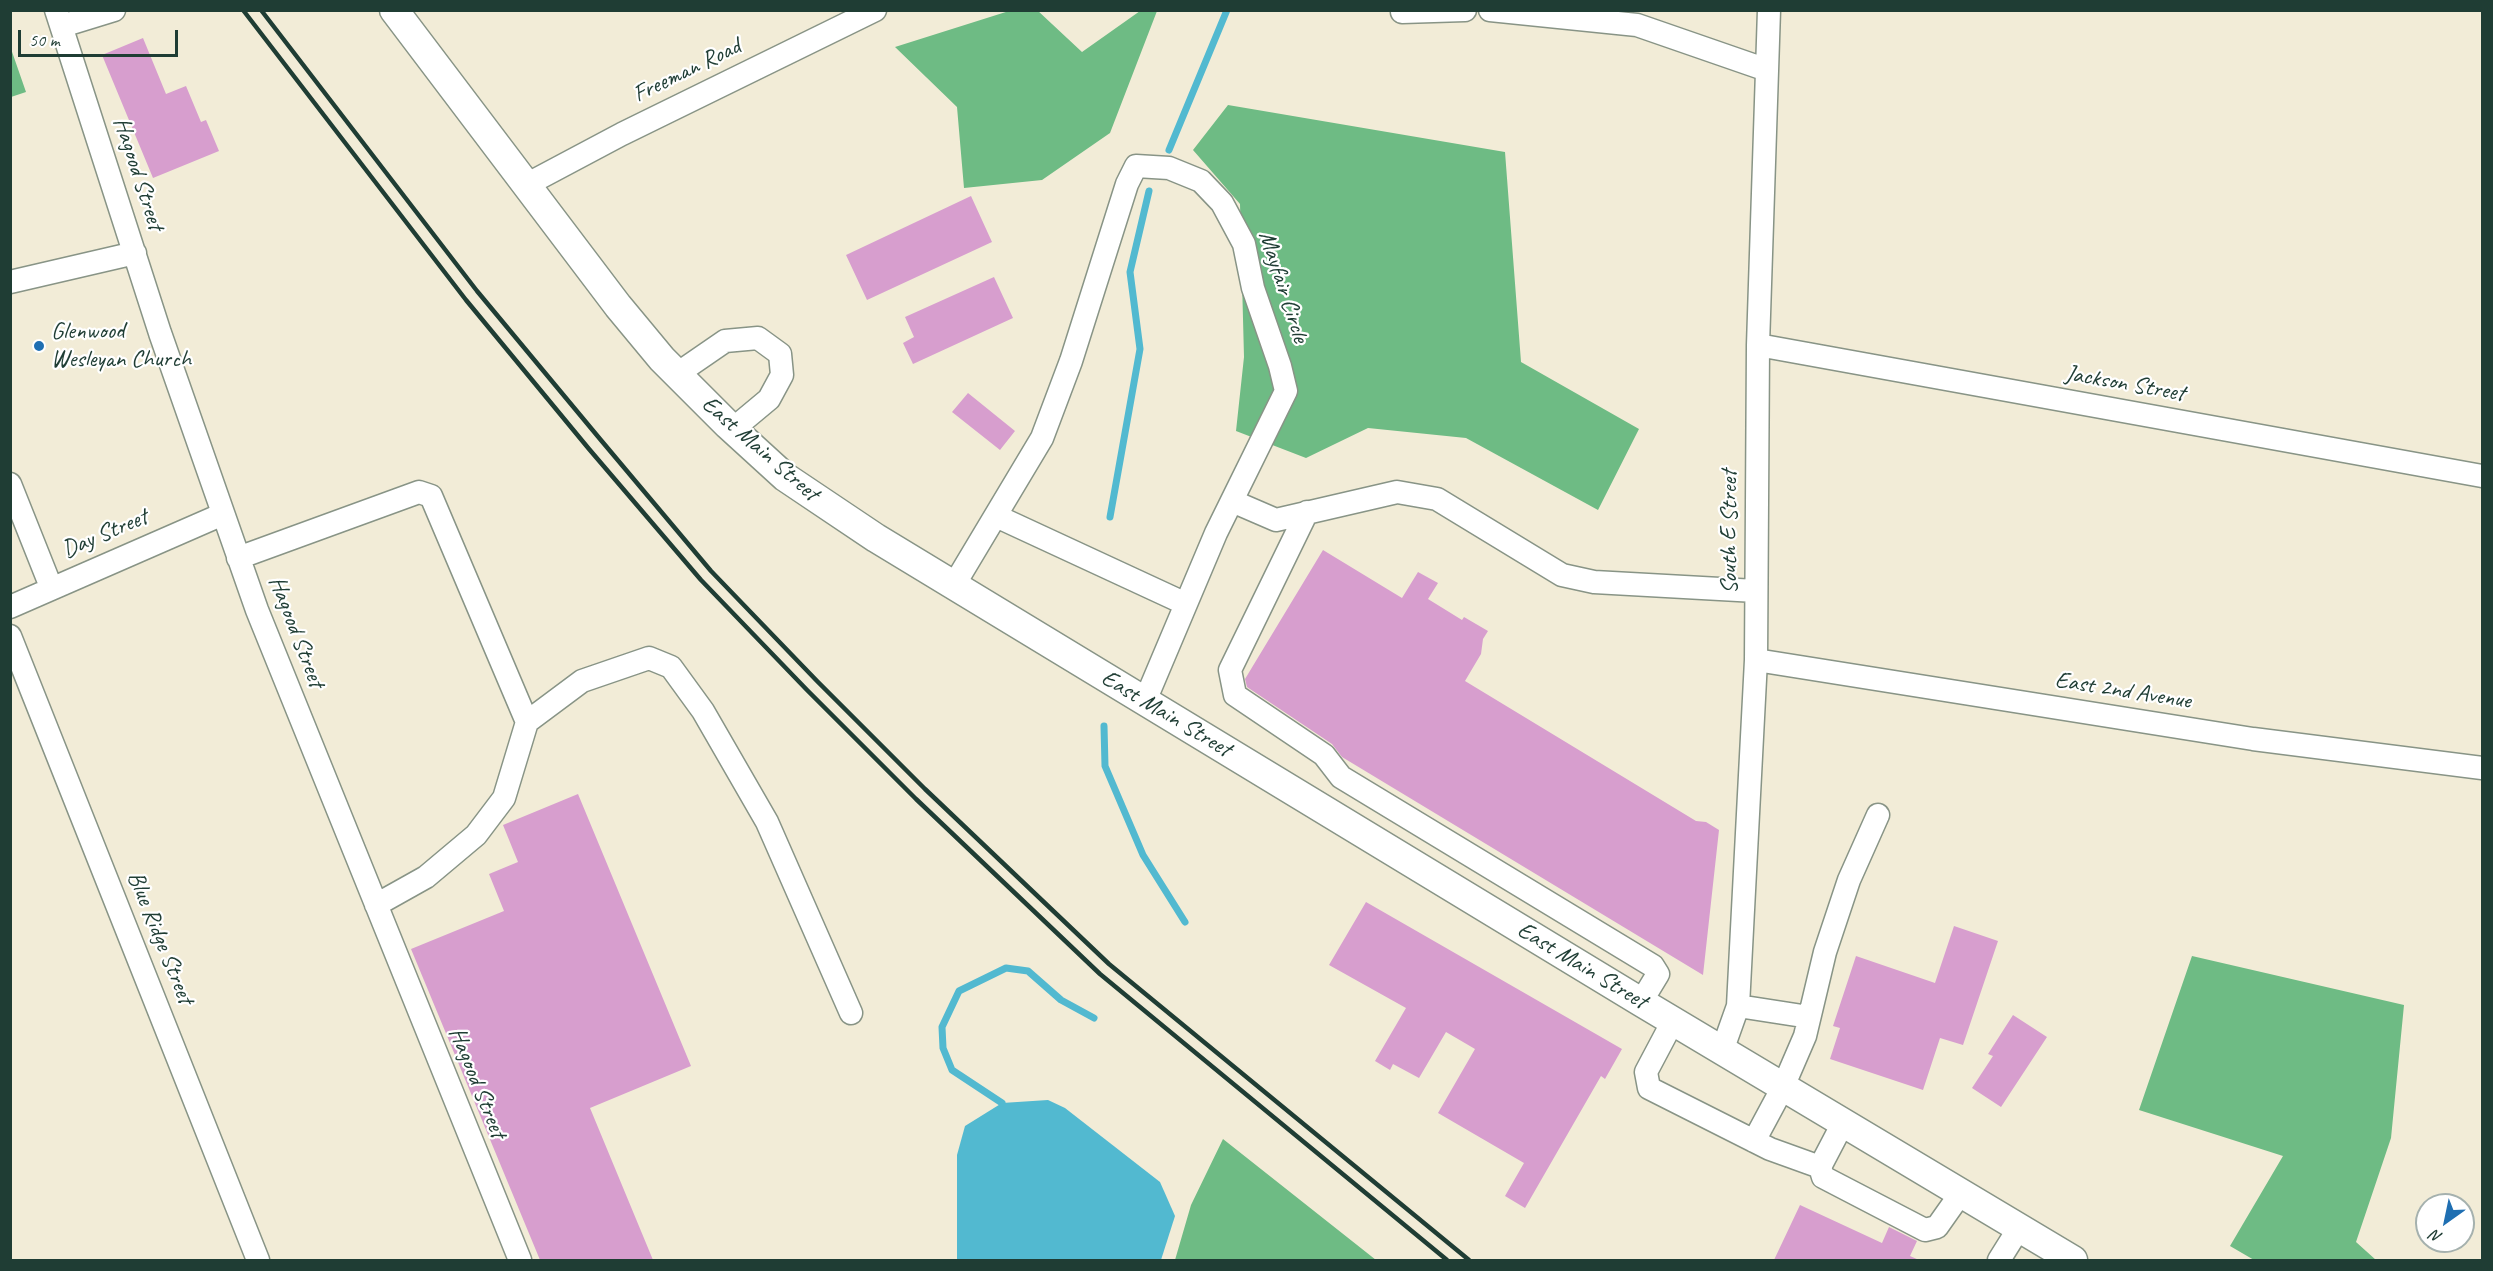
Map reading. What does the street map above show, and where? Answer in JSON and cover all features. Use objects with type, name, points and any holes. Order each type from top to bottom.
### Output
[{"type":"main road","name":"East Main Street","points":[[394,10],[618,306],[677,374],[785,477],[817,500],[954,585],[1722,1051],[2073,1260]]},
{"type":"street","points":[[59,18],[114,10]]},
{"type":"street","name":"Freeman Road","points":[[526,185],[622,134],[875,10]]},
{"type":"street","points":[[1402,12],[1465,10]]},
{"type":"street","points":[[1490,10],[1637,25],[1767,70]]},
{"type":"street","name":"South E Street","points":[[1722,1051],[1738,1006],[1756,660],[1758,345],[1769,10]]},
{"type":"street","name":"Hagood Street","points":[[59,18],[222,514],[257,610],[520,1260]]},
{"type":"street","name":"Mayfair Circle","points":[[954,585],[1042,438],[1071,361],[1127,184],[1136,166],[1169,168],[1201,181],[1222,203],[1244,244],[1253,288],[1280,366],[1286,391],[1232,501],[1145,701]]},
{"type":"street","points":[[10,282],[135,253]]},
{"type":"street","points":[[677,374],[725,340],[758,338],[780,354],[782,375],[769,399],[733,429]]},
{"type":"street","name":"Jackson Street","points":[[1758,345],[2482,476]]},
{"type":"street","points":[[10,484],[51,587]]},
{"type":"street","points":[[238,558],[419,492],[431,496],[527,722]]},
{"type":"street","points":[[1232,501],[1276,520],[1397,492],[1437,499],[1562,575],[1594,582],[1756,591]]},
{"type":"street","points":[[1307,512],[1230,670],[1235,695],[1324,755],[1341,777],[1653,966],[1658,974],[1641,1002]]},
{"type":"street","name":"Day Street","points":[[10,607],[51,587],[222,514]]},
{"type":"street","points":[[996,516],[1186,604]]},
{"type":"street","name":"Blue Ridge Street","points":[[10,636],[258,1260]]},
{"type":"street","points":[[376,905],[426,877],[476,835],[504,798],[527,722],[582,681],[648,658],[671,667],[703,711],[767,822],[851,1013]]},
{"type":"street","name":"East 2nd Avenue","points":[[1756,660],[2253,739],[2482,768]]},
{"type":"street","points":[[1754,1141],[1783,1087],[1805,1036],[1825,952],[1849,880],[1878,815]]},
{"type":"street","points":[[1450,886],[1470,855]]},
{"type":"street","points":[[1738,1006],[1809,1017]]},
{"type":"street","points":[[1673,1021],[1646,1072],[1649,1088],[1770,1149],[1820,1167]]},
{"type":"street","points":[[1843,1123],[1820,1167],[1823,1177],[1925,1230],[1937,1227],[1961,1193]]},
{"type":"street","points":[[1999,1260],[2019,1228]]},
{"type":"green space","points":[[1037,10],[1082,52],[1140,11],[1157,11],[1110,133],[1042,180],[964,188],[957,107],[895,47],[1009,11]]},
{"type":"green space","points":[[10,46],[26,92],[11,97],[10,97]]},
{"type":"green space","points":[[1228,105],[1505,152],[1521,362],[1639,429],[1598,510],[1466,438],[1368,428],[1306,458],[1236,431],[1244,357],[1240,204],[1193,150]]},
{"type":"green space","points":[[2192,956],[2404,1005],[2391,1138],[2356,1242],[2376,1260],[2254,1260],[2230,1246],[2283,1156],[2139,1110]]},
{"type":"green space","points":[[1223,1139],[1376,1260],[1175,1260],[1191,1205]]},
{"type":"water","points":[[1048,1100],[1065,1108],[1160,1182],[1175,1216],[1161,1260],[957,1260],[957,1155],[965,1126],[1002,1103]]},
{"type":"building","points":[[143,38],[166,94],[186,86],[201,122],[206,120],[219,151],[153,178],[102,55]]},
{"type":"building","points":[[971,196],[992,242],[867,300],[846,255]]},
{"type":"building","points":[[994,277],[1013,318],[913,364],[903,343],[914,337],[905,317]]},
{"type":"building","points":[[968,393],[1015,431],[1000,450],[952,412]]},
{"type":"building","points":[[1323,550],[1402,598],[1418,572],[1438,583],[1428,599],[1462,620],[1464,617],[1488,631],[1483,639],[1481,654],[1465,681],[1696,821],[1706,822],[1719,830],[1703,975],[1342,757],[1332,744],[1247,687],[1245,679]]},
{"type":"building","points":[[578,794],[691,1066],[590,1108],[653,1260],[540,1260],[411,949],[504,911],[489,874],[518,862],[503,825]]},
{"type":"building","points":[[1366,902],[1622,1049],[1605,1079],[1601,1076],[1525,1208],[1505,1196],[1524,1163],[1438,1113],[1475,1049],[1446,1032],[1419,1078],[1393,1064],[1390,1070],[1375,1061],[1406,1008],[1329,965]]},
{"type":"building","points":[[1954,926],[1998,941],[1963,1045],[1940,1038],[1923,1090],[1830,1059],[1840,1028],[1833,1026],[1856,956],[1935,983]]},
{"type":"building","points":[[2013,1015],[2047,1037],[2001,1107],[1972,1088],[1993,1056],[1988,1054]]},
{"type":"building","points":[[1800,1205],[1882,1243],[1889,1227],[1917,1241],[1910,1256],[1919,1260],[1774,1260]]},
{"type":"waterway","points":[[1169,150],[1227,10]]},
{"type":"waterway","points":[[1110,517],[1140,349],[1130,272],[1149,191]]},
{"type":"waterway","points":[[1104,726],[1105,766],[1143,855],[1185,922]]},
{"type":"waterway","points":[[1002,1103],[952,1070],[943,1048],[942,1027],[959,991],[1006,968],[1028,971],[1061,1000],[1094,1018]]},
{"type":"railway","points":[[243,10],[466,300],[701,580],[916,799],[1100,974],[1447,1260]]},
{"type":"railway","points":[[261,10],[477,291],[711,571],[817,681],[925,789],[1109,964],[1469,1260]]},
{"type":"place","name":"Glenwood Wesleyan Church","points":[[39,346]]}]
